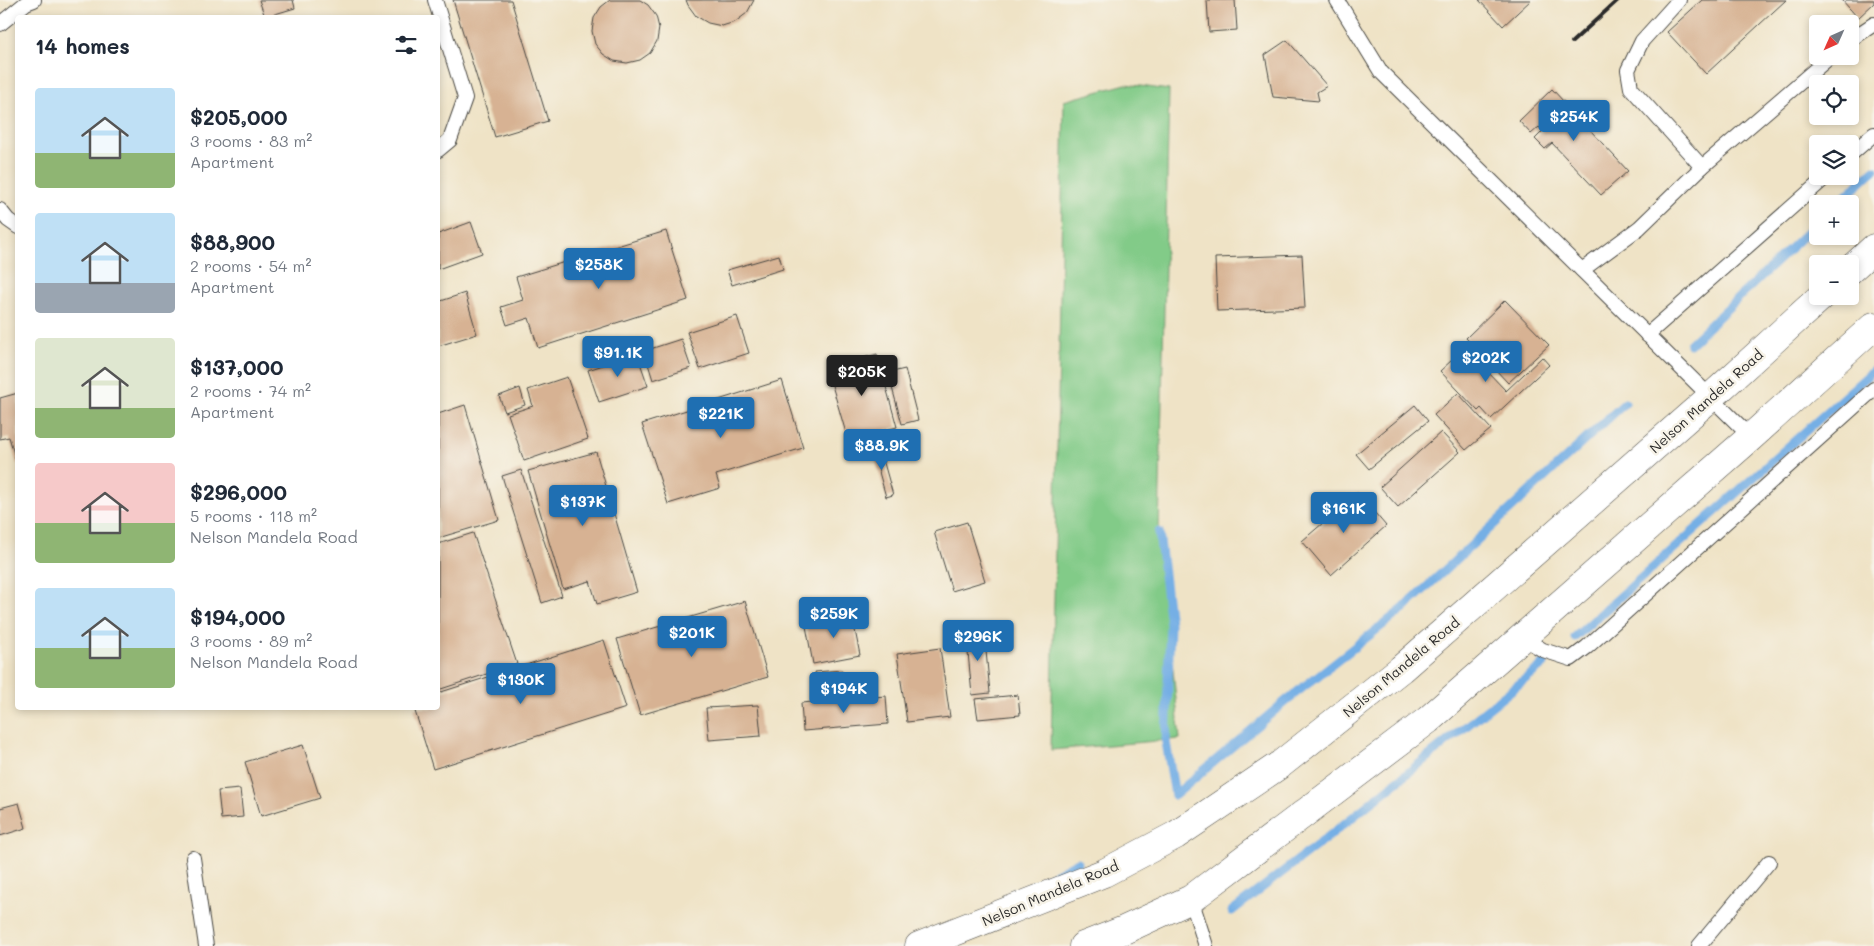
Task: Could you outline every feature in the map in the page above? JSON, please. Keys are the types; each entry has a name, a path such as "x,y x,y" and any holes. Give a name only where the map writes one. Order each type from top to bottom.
{"main road":[{"path":"1859,262 1874,248"},
{"name":"Nelson Mandela Road","path":"919,946 1104,873 1176,835 1282,764 1401,669 1711,397 1812,305"},
{"path":"1083,946 1124,930 1191,898 1428,720 1752,438 1874,326"}],"lane":[{"path":"0,24 26,3 34,0"},
{"path":"435,0 440,15"},
{"path":"1337,0 1381,72 1752,438"},
{"path":"1679,0 1642,41 1628,70 1631,88 1702,167"},
{"path":"440,16 465,98 450,140 440,148"},
{"path":"1859,34 1874,24"},
{"path":"1582,270 1639,228 1702,167 1821,65"},
{"path":"1859,148 1874,134"},
{"path":"1647,335 1816,185"},
{"path":"0,210 15,225"},
{"path":"1522,638 1543,650 1571,659 1587,647 1874,388"},
{"path":"193,858 206,946"},
{"path":"1699,946 1769,862"},
{"path":"1191,898 1206,946"}],"green space":[{"path":"1126,84 1169,90 1159,532 1180,739 1051,750 1064,101"}],"building":[{"path":"259,0 293,0 295,8 272,15 264,15"},
{"path":"453,0 511,0 548,121 495,137"},
{"path":"610,0 640,0 648,5 656,16 659,28 657,41 650,53 640,60 627,63 614,61 603,54 595,44 592,31 594,18 601,7"},
{"path":"686,0 754,0 747,13 735,22 722,26 708,23 696,16"},
{"path":"1207,0 1235,0 1237,30 1209,32"},
{"path":"1479,0 1531,0 1503,26"},
{"path":"1702,0 1786,0 1706,74 1667,32"},
{"path":"1842,0 1874,0 1874,3 1859,17 1859,15 1855,15"},
{"path":"1287,40 1327,86 1317,92 1319,101 1273,97 1265,55"},
{"path":"1552,89 1628,171 1601,195 1552,143 1545,149 1535,139 1543,131 1539,127 1531,134 1519,121"},
{"path":"471,222 482,253 440,268 440,233"},
{"path":"666,231 688,300 538,348 529,318 507,325 501,307 523,300 516,277"},
{"path":"779,255 783,269 732,285 727,270"},
{"path":"1302,255 1305,308 1217,311 1215,258"},
{"path":"465,293 477,334 440,345 440,301"},
{"path":"1505,300 1549,345 1508,383 1466,338"},
{"path":"737,316 749,353 700,369 687,332"},
{"path":"681,339 691,368 653,380 644,351"},
{"path":"1465,348 1506,391 1542,357 1549,365 1491,419 1481,408 1478,411 1440,371"},
{"path":"637,354 648,386 599,402 588,370"},
{"path":"877,354 897,427 848,440 827,368"},
{"path":"905,369 918,420 902,424 888,373"},
{"path":"567,377 588,439 524,461 508,414 533,406 528,390"},
{"path":"782,380 803,448 716,475 720,488 668,504 642,424"},
{"path":"520,388 525,405 505,412 499,396"},
{"path":"1458,393 1491,429 1466,450 1434,415"},
{"path":"15,394 15,457 9,437 0,439 0,398"},
{"path":"465,405 499,520 440,537 440,413"},
{"path":"1415,405 1428,421 1369,469 1356,454"},
{"path":"1441,432 1460,452 1398,507 1380,487"},
{"path":"879,445 893,495 886,497 872,447"},
{"path":"596,452 637,592 597,604 590,581 563,589 528,471"},
{"path":"521,470 562,596 542,603 502,476"},
{"path":"1358,493 1386,526 1331,575 1302,541"},
{"path":"967,522 985,581 952,591 934,532"},
{"path":"473,533 517,664 440,689 440,543"},
{"path":"745,601 768,677 640,715 617,639"},
{"path":"851,610 860,655 813,664 806,626 834,621 833,614"},
{"path":"984,630 990,693 972,695 966,631"},
{"path":"604,640 626,708 433,769 415,710 440,710 440,692"},
{"path":"940,648 950,717 907,722 897,654"},
{"path":"842,670 844,681 817,684 815,672"},
{"path":"1018,695 1020,715 978,719 975,699"},
{"path":"886,696 888,724 803,731 801,703"},
{"path":"758,705 761,736 709,740 706,708"},
{"path":"303,745 320,798 261,816 245,762"},
{"path":"240,789 243,817 221,819 218,791"},
{"path":"19,803 26,828 0,836 0,808"}],"waterway":[{"path":"1847,195 1874,170"},
{"path":"1690,344 1809,231"},
{"path":"1575,637 1874,370"},
{"path":"1175,795 1287,700 1403,609 1625,403"},
{"path":"1159,532 1170,624 1166,742 1175,795"},
{"path":"1232,911 1544,664"},
{"path":"1026,890 1078,862"}],"railway":[{"path":"1572,42 1618,0"}]}
